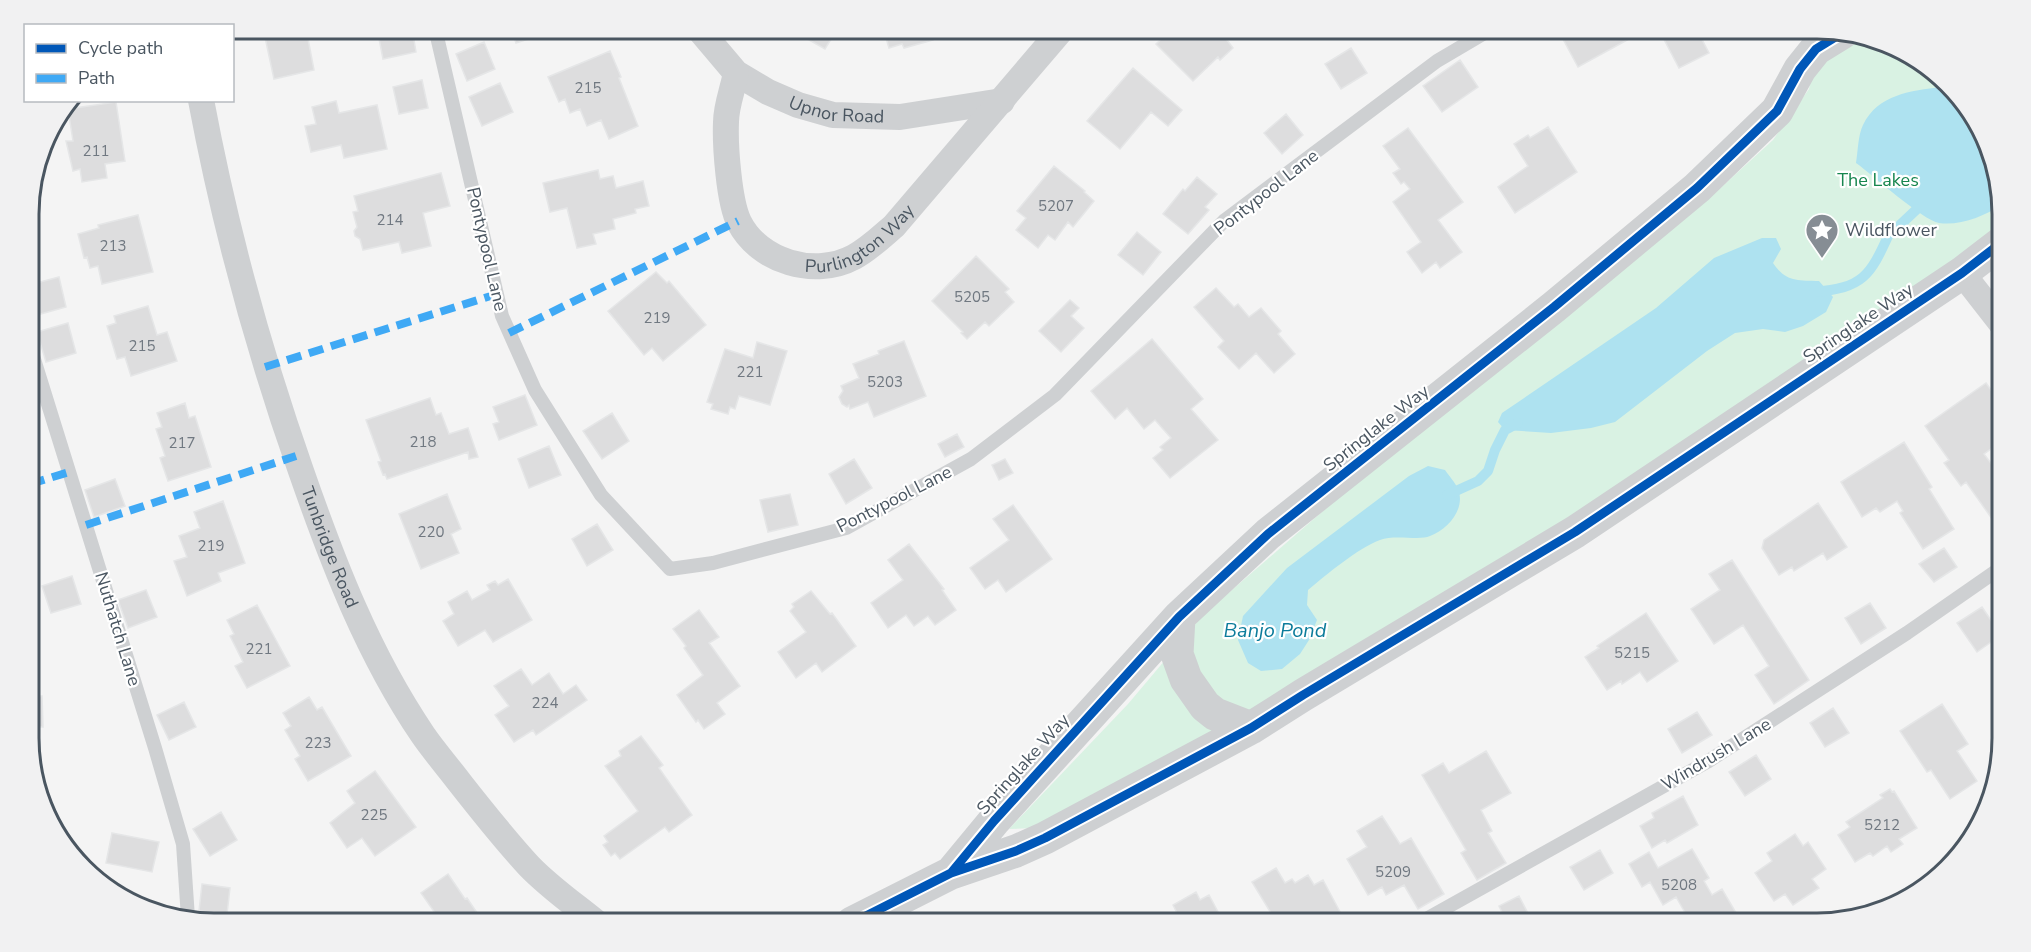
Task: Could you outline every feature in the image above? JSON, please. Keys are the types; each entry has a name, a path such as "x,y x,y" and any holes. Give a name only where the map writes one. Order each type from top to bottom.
{"street":[{"name":"Upnor Road","path":"707,39 736,73 768,92 798,105 833,115 900,117 1002,101"},
{"name":"Purlington Way","path":"736,73 726,121 730,180 738,221 749,238 768,253 787,262 810,266 830,266 853,257 874,243 908,211 1054,39"},
{"name":"Springlake Way","path":"951,873 994,821 1179,617 1268,534 1535,322 1697,188 1777,111 1800,69 1822,39"},
{"name":"Tunbridge Road","path":"201,102 215,177 239,275 265,366 320,524 350,601 374,651 423,735 530,867 585,913"},
{"name":"Springlake Way","path":"872,913 951,873 1016,851 1045,838 1251,728 1575,532 1962,273 1992,250"},
{"path":"1962,273 1992,311"},
{"path":"1179,617 1177,654 1186,679 1205,706 1215,714 1251,728"}],"lane":[{"name":"Pontypool Lane","path":"438,39 499,305 509,333 535,390 601,495 670,569 712,563 846,528 971,459 1055,395 1225,220 1437,61 1474,39"},
{"name":"Nuthatch Lane","path":"39,375 183,844 188,911"},
{"name":"Windrush Lane","path":"1437,913 1707,762 1907,633 1992,574"}],"green space":[{"name":"The Lakes","path":"1819,39 1851,42 1884,52 1924,75 1956,107 1979,147 1991,191 1992,231 1948,264 1625,483 1219,733 1035,828 1009,829 1128,704 1203,615 1353,485 1715,193 1773,140 1809,89"}],"water":[{"path":"1938,87 1969,126 1979,147 1991,191 1992,211 1988,213 1964,222 1947,224 1931,220 1856,163 1861,129 1869,115 1886,100 1918,90"},
{"path":"1762,238 1776,238 1781,249 1773,263 1783,274 1798,280 1819,281 1833,297 1826,312 1803,326 1785,332 1763,329 1735,333 1707,351 1615,422 1591,428 1551,433 1505,430 1498,422 1502,413 1656,308 1714,258"},
{"name":"Banjo Pond","path":"1428,466 1445,470 1458,489 1460,504 1449,523 1430,536 1386,538 1352,556 1308,590 1307,605 1317,620 1300,654 1282,669 1261,671 1248,663 1238,640 1243,616 1287,568 1409,476"}],"building":[{"path":"265,39 308,39 314,70 274,79"},
{"path":"379,39 414,39 416,52 383,59"},
{"path":"515,39 528,39 516,43"},
{"path":"807,39 831,39 825,49"},
{"path":"886,39 933,40 904,48 902,44 889,48"},
{"path":"1161,39 1226,39 1233,48 1220,60 1218,57 1193,81 1156,44"},
{"path":"1563,39 1629,39 1578,67"},
{"path":"1664,39 1702,39 1709,53 1679,68"},
{"path":"484,42 495,69 467,81 456,54"},
{"path":"1351,48 1367,73 1341,89 1325,64"},
{"path":"610,51 638,126 609,139 601,120 587,126 580,109 570,113 565,99 559,102 548,77"},
{"path":"1460,60 1478,87 1442,112 1423,86"},
{"path":"1133,68 1182,110 1168,126 1151,112 1120,149 1087,121"},
{"path":"422,80 428,108 399,114 393,87"},
{"path":"500,83 513,112 482,126 469,97"},
{"path":"336,101 339,113 377,105 387,149 344,158 341,145 311,152 305,126 316,124 312,107"},
{"path":"116,102 125,161 105,164 107,178 82,182 80,169 73,171 66,141 73,141 69,116 74,108"},
{"path":"1286,114 1303,135 1282,154 1264,133"},
{"path":"1548,127 1577,172 1515,213 1498,187 1528,166 1514,144"},
{"path":"1408,128 1463,202 1438,220 1462,252 1440,268 1436,262 1422,273 1407,252 1421,242 1393,202 1410,189 1404,182 1401,184 1393,173 1400,169 1383,146"},
{"path":"1054,166 1094,201 1073,227 1068,222 1055,240 1048,235 1038,248 1016,230 1026,218 1017,211"},
{"path":"598,170 600,179 613,176 616,188 643,181 649,206 635,209 636,213 613,219 615,229 593,234 596,244 577,248 567,208 550,212 543,183"},
{"path":"441,173 450,206 423,213 431,246 402,253 399,242 363,250 360,239 355,236 354,231 357,227 353,212 358,211 354,196"},
{"path":"1197,177 1217,194 1205,207 1209,210 1188,234 1163,214 1183,189 1185,191"},
{"path":"138,215 153,272 102,284 98,266 90,268 87,257 84,258 78,234 99,228 98,225"},
{"path":"1137,232 1161,252 1143,275 1118,255"},
{"path":"976,256 1009,289 1005,292 1014,302 989,326 985,322 967,339 961,333 963,332 932,301"},
{"path":"656,272 667,283 669,281 706,325 663,361 652,348 644,355 608,311"},
{"path":"59,277 66,307 39,314 39,282"},
{"path":"1216,288 1234,307 1238,304 1249,317 1261,308 1281,331 1278,334 1295,354 1274,373 1256,353 1239,369 1218,347 1224,341 1194,307"},
{"path":"1070,300 1079,308 1071,316 1084,328 1061,352 1039,331"},
{"path":"148,306 157,335 167,332 177,361 131,376 125,357 117,359 107,326 116,323 114,316"},
{"path":"68,323 76,353 46,362 39,331"},
{"path":"1152,339 1203,399 1191,409 1218,440 1170,478 1153,458 1163,450 1160,447 1171,438 1155,420 1144,429 1127,408 1115,419 1091,391"},
{"path":"904,341 926,396 874,417 868,402 850,409 849,405 847,407 842,404 839,397 843,391 841,386 859,378 853,364"},
{"path":"757,342 787,351 770,405 739,396 735,409 730,407 728,414 711,409 713,404 707,402 725,349 753,358"},
{"path":"1986,383 1992,391 1992,448 1984,454 1992,465 1992,519 1966,482 1961,486 1944,463 1949,460 1925,426"},
{"path":"525,395 537,425 499,440 493,424 499,422 493,407"},
{"path":"430,398 436,415 441,413 449,434 468,428 478,457 469,459 468,452 387,479 378,462 381,461 366,420"},
{"path":"185,403 189,418 195,416 211,467 168,481 160,458 165,456 156,429 162,427 157,413"},
{"path":"612,413 629,441 602,459 583,431"},
{"path":"957,434 964,447 945,457 938,444"},
{"path":"1904,442 1932,487 1929,489 1954,529 1923,549 1900,513 1903,511 1897,501 1880,512 1876,508 1862,517 1841,482"},
{"path":"549,446 561,475 529,488 518,459"},
{"path":"854,459 872,488 846,504 829,474"},
{"path":"1005,459 1013,473 999,480 992,465"},
{"path":"115,479 125,506 94,517 85,490"},
{"path":"447,494 461,529 451,534 459,553 421,569 399,514"},
{"path":"790,494 798,525 768,532 760,500"},
{"path":"223,501 245,563 218,573 221,581 187,596 174,561 187,557 179,536 200,528 194,512"},
{"path":"1818,503 1847,547 1827,560 1823,553 1794,571 1792,567 1779,575 1762,548 1764,540"},
{"path":"1013,505 1052,559 1006,592 998,580 985,589 970,568 1009,540 993,519"},
{"path":"597,524 613,550 587,566 572,539"},
{"path":"909,544 944,589 942,590 956,610 935,625 928,616 914,626 906,615 888,628 871,603 903,580 888,560"},
{"path":"1944,548 1957,567 1934,582 1919,564"},
{"path":"1732,560 1809,680 1774,704 1755,675 1769,666 1743,625 1714,644 1691,609 1720,590 1709,574"},
{"path":"72,576 81,604 51,613 42,586"},
{"path":"508,579 532,620 493,642 485,630 458,646 443,621 454,614 448,602 467,591 472,600 490,590 487,585 495,581 498,585"},
{"path":"146,590 157,617 128,628 118,600"},
{"path":"811,591 830,614 832,613 856,646 822,672 816,663 796,678 778,652 806,632 790,611 794,607 792,604"},
{"path":"1870,603 1886,628 1861,644 1845,618"},
{"path":"257,605 290,666 247,688 235,666 243,662 230,636 234,634 227,620"},
{"path":"1982,607 1992,622 1992,641 1977,652 1957,623"},
{"path":"699,610 719,637 709,643 740,686 717,703 725,714 704,729 698,720 696,722 677,695 703,675 673,629"},
{"path":"1646,613 1678,661 1647,682 1640,672 1622,684 1621,681 1607,690 1585,657 1599,648 1597,646"},
{"path":"521,669 532,685 549,673 563,694 576,685 587,700 536,735 533,730 514,742 495,715 509,706 494,686"},
{"path":"39,696 42,696 43,727 39,727"},
{"path":"309,697 317,710 322,707 351,756 308,781 295,759 300,756 285,730 291,726 283,713"},
{"path":"184,702 196,727 169,740 157,715"},
{"path":"1942,704 1968,744 1957,751 1977,781 1950,799 1931,770 1927,772 1900,731"},
{"path":"1833,708 1849,733 1825,747 1810,723"},
{"path":"1697,712 1712,735 1682,753 1668,729"},
{"path":"641,736 663,765 659,768 692,815 669,832 665,827 620,859 615,853 611,856 603,845 608,842 604,836 638,811 605,766 621,756 619,751"},
{"path":"1486,751 1511,793 1481,810 1492,831 1488,833 1506,863 1477,880 1461,853 1466,850 1422,775 1443,763 1449,773"},
{"path":"1756,755 1771,779 1745,796 1729,772"},
{"path":"375,771 416,827 375,856 362,838 347,848 330,823 355,803 347,791"},
{"path":"1890,789 1894,791 1917,828 1899,839 1903,844 1891,852 1887,846 1873,856 1870,853 1855,862 1838,835 1850,827 1846,822 1883,798 1880,795"},
{"path":"1683,796 1698,825 1667,843 1665,840 1652,848 1640,826 1654,818 1652,813"},
{"path":"221,812 237,840 210,856 193,829"},
{"path":"1382,816 1400,844 1411,838 1444,894 1418,909 1404,885 1386,895 1382,887 1368,895 1347,859 1367,847 1357,831"},
{"path":"112,833 159,842 152,872 106,863"},
{"path":"1795,834 1803,846 1808,842 1826,869 1812,879 1819,888 1793,905 1785,894 1774,901 1755,873 1772,861 1767,853"},
{"path":"1692,849 1709,878 1704,881 1712,895 1722,889 1736,913 1685,913 1676,897 1663,905 1650,882 1642,887 1629,864 1649,852 1658,868"},
{"path":"1600,850 1613,873 1584,890 1570,867"},
{"path":"1276,868 1285,883 1292,879 1295,883 1308,875 1314,885 1323,880 1341,913 1271,913 1252,882"},
{"path":"448,874 477,913 435,913 421,893"},
{"path":"202,884 230,888 227,913 199,911"},
{"path":"1196,892 1200,900 1209,895 1219,913 1177,913 1173,905"},
{"path":"1519,896 1528,913 1502,913 1499,906"}],"waterway":[{"path":"1900,225 1917,209"},
{"path":"1814,292 1844,287 1863,277 1870,270 1889,234"},
{"path":"1447,495 1478,481 1488,471 1505,430 1518,423"}],"marked path":[{"path":"509,333 738,221"},
{"path":"265,367 497,294"},
{"path":"86,525 296,456"},
{"path":"39,481 69,472"}],"cycle path":[{"path":"951,873 994,821 1179,617 1268,534 1554,307 1697,188 1777,111 1800,69 1816,49 1832,39"},
{"path":"872,913 951,873 1016,851 1045,838 1251,728 1575,532 1962,273 1992,250"}],"place":[{"name":"Wildflower","path":"1822,259"}]}
